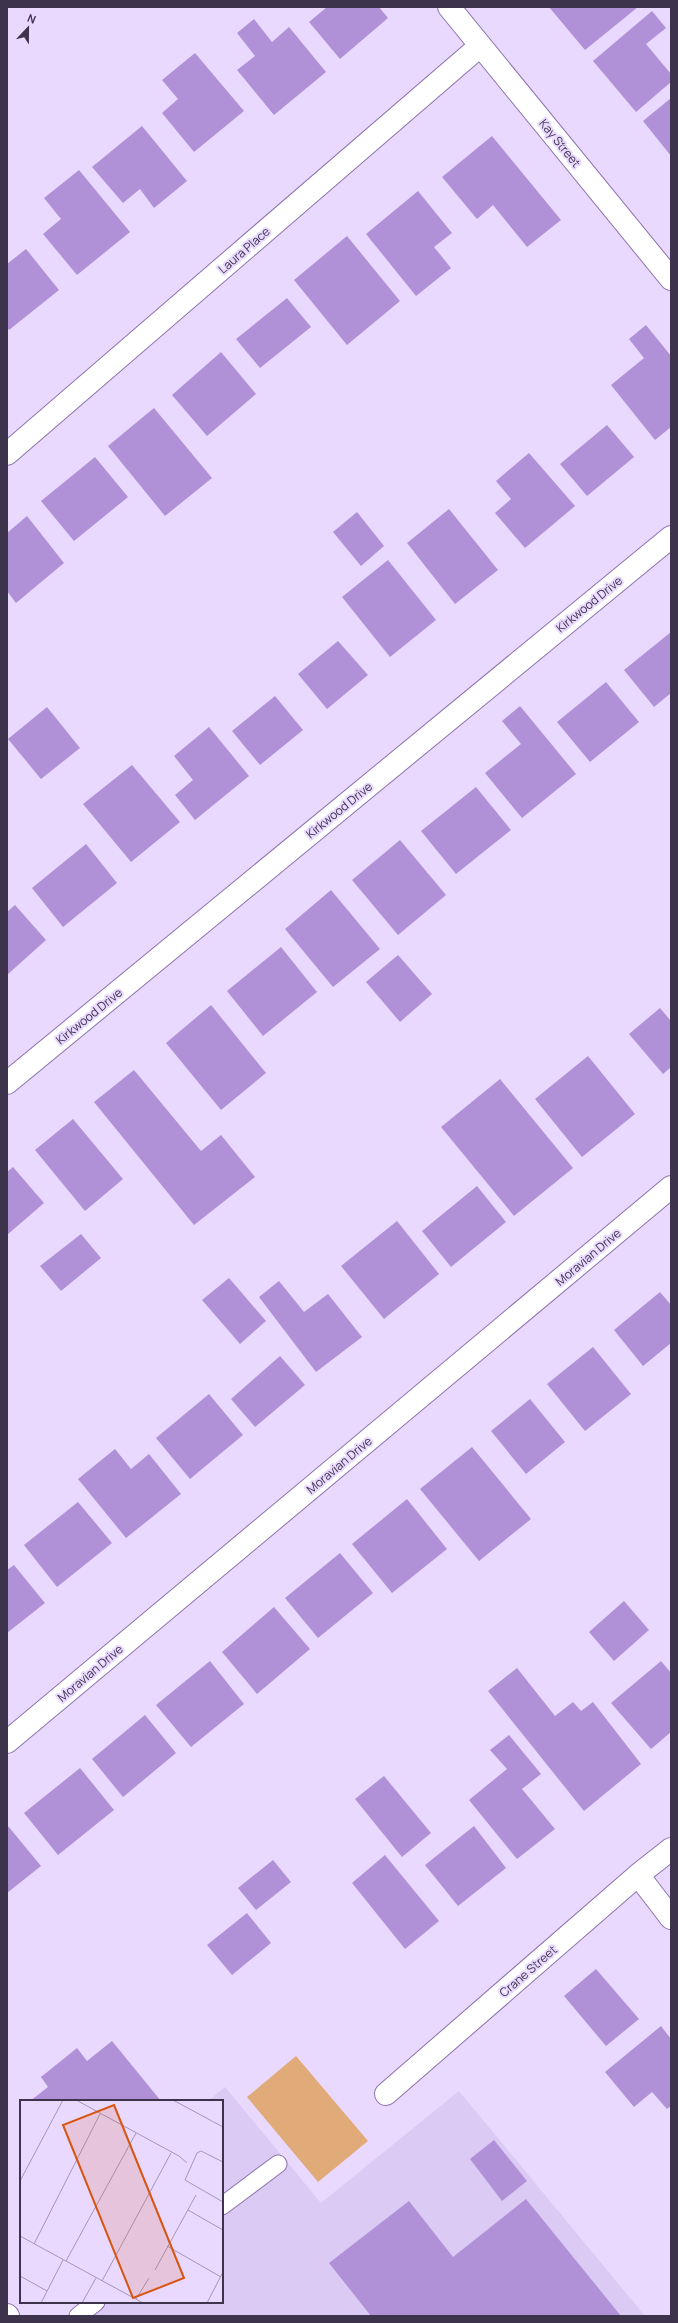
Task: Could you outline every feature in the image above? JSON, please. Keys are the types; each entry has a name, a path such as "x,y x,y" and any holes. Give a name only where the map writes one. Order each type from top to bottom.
{"street":[{"name":"Kay Street","path":"449,7 671,279"},
{"name":"Laura Place","path":"7,454 480,46"},
{"name":"Kirkwood Drive","path":"7,1082 671,538"},
{"name":"Moravian Drive","path":"7,1742 671,1187"},
{"name":"Crane Street","path":"386,2094 638,1875 671,1849"},
{"path":"638,1875 671,1918"}],"lane":[{"path":"223,2205 278,2164"},
{"path":"78,2316 95,2303"}],"shaded area":[{"path":"296,2056 368,2141 318,2182 247,2097"},
{"path":"225,2087 321,2203 459,2091 645,2316 92,2316 81,2303 223,2303 223,2100 209,2100"}],"building":[{"path":"327,7 379,7 388,18 340,59 309,22"},
{"path":"549,7 638,7 585,50"},
{"path":"652,11 666,28 646,44 671,74 671,82 636,112 593,61"},
{"path":"254,19 272,42 289,27 326,72 274,115 237,70 255,56 237,33"},
{"path":"195,53 244,111 194,152 162,113 178,99 162,80"},
{"path":"671,98 671,156 643,121"},
{"path":"142,126 187,181 154,208 140,189 123,203 92,167"},
{"path":"492,136 561,220 527,247 493,205 477,219 442,177"},
{"path":"79,170 130,232 77,275 43,234 61,219 44,198"},
{"path":"418,191 452,233 434,247 451,268 416,296 366,234"},
{"path":"347,236 400,301 347,345 294,280"},
{"path":"26,249 59,290 9,330 7,327 7,264"},
{"path":"287,298 311,327 260,368 236,339"},
{"path":"646,325 671,356 671,427 655,440 611,385 644,358 629,339"},
{"path":"221,352 256,394 207,436 172,395"},
{"path":"154,408 212,478 165,516 108,446"},
{"path":"607,425 634,457 587,496 560,464"},
{"path":"529,453 575,506 525,548 495,513 511,499 496,481"},
{"path":"95,457 128,497 74,541 41,501"},
{"path":"449,509 498,570 455,604 407,543"},
{"path":"357,512 384,546 361,566 333,532"},
{"path":"27,516 64,563 16,603 7,591 7,533"},
{"path":"388,560 436,620 390,657 342,597"},
{"path":"671,632 671,693 654,707 624,670"},
{"path":"338,641 368,675 327,709 298,674"},
{"path":"606,682 639,722 590,762 557,722"},
{"path":"275,696 303,730 260,765 232,731"},
{"path":"520,706 576,774 522,818 485,773 521,744 502,721"},
{"path":"47,707 80,748 41,779 8,739"},
{"path":"209,727 249,776 195,820 175,795 193,780 174,756"},
{"path":"132,765 180,822 131,862 83,804"},
{"path":"476,787 511,830 456,874 421,831"},
{"path":"400,840 446,895 398,935 352,880"},
{"path":"86,844 117,883 63,927 32,888"},
{"path":"331,890 380,949 333,987 285,929"},
{"path":"15,905 46,940 7,975 7,912"},
{"path":"281,947 317,992 263,1036 227,991"},
{"path":"398,955 432,994 400,1022 366,982"},
{"path":"211,1005 266,1073 221,1110 166,1043"},
{"path":"660,1008 671,1021 671,1067 663,1074 629,1034"},
{"path":"588,1056 635,1114 582,1157 535,1099"},
{"path":"134,1070 201,1151 221,1135 255,1177 194,1225 94,1102"},
{"path":"500,1079 573,1168 514,1216 441,1127"},
{"path":"73,1119 123,1179 85,1211 35,1150"},
{"path":"13,1167 44,1203 7,1235 7,1172"},
{"path":"477,1186 506,1222 451,1267 422,1231"},
{"path":"397,1221 439,1274 384,1319 341,1266"},
{"path":"81,1234 101,1258 61,1291 40,1266"},
{"path":"229,1278 266,1321 240,1344 202,1300"},
{"path":"279,1281 304,1312 328,1294 362,1337 316,1372 259,1297"},
{"path":"660,1292 671,1305 671,1343 643,1366 614,1330"},
{"path":"593,1347 631,1394 585,1431 547,1384"},
{"path":"280,1356 305,1385 255,1427 231,1399"},
{"path":"209,1394 243,1435 190,1479 156,1438"},
{"path":"530,1399 565,1442 526,1474 491,1431"},
{"path":"472,1447 531,1519 479,1561 420,1489"},
{"path":"115,1449 131,1469 149,1454 181,1494 126,1538 78,1479"},
{"path":"407,1499 447,1549 392,1593 352,1544"},
{"path":"78,1502 112,1543 57,1587 24,1545"},
{"path":"340,1553 373,1593 318,1638 285,1598"},
{"path":"14,1565 45,1603 7,1633 7,1570"},
{"path":"624,1601 649,1630 614,1661 589,1632"},
{"path":"274,1607 310,1649 257,1694 222,1652"},
{"path":"210,1661 244,1704 191,1747 156,1705"},
{"path":"661,1661 671,1673 671,1732 651,1749 611,1703"},
{"path":"517,1668 555,1716 573,1702 581,1711 593,1702 641,1764 584,1811 488,1691"},
{"path":"145,1715 176,1753 123,1797 92,1759"},
{"path":"509,1735 541,1774 522,1789 555,1829 517,1859 469,1800 507,1769 490,1750"},
{"path":"80,1768 114,1810 58,1855 24,1813"},
{"path":"384,1776 431,1833 402,1857 355,1799"},
{"path":"8,1826 41,1866 7,1893 7,1827"},
{"path":"474,1826 506,1868 458,1906 425,1865"},
{"path":"385,1855 439,1921 405,1949 352,1883"},
{"path":"273,1860 291,1882 256,1910 238,1888"},
{"path":"247,1913 271,1943 232,1975 207,1945"},
{"path":"596,1969 639,2019 606,2046 564,1996"},
{"path":"661,2026 671,2039 671,2106 667,2109 652,2092 634,2107 605,2072"},
{"path":"112,2041 160,2100 31,2100 48,2087 41,2077 77,2048 87,2061"},
{"path":"494,2140 527,2181 502,2201 470,2159"},
{"path":"526,2199 621,2316 371,2316 329,2263 409,2201 453,2257"}]}
